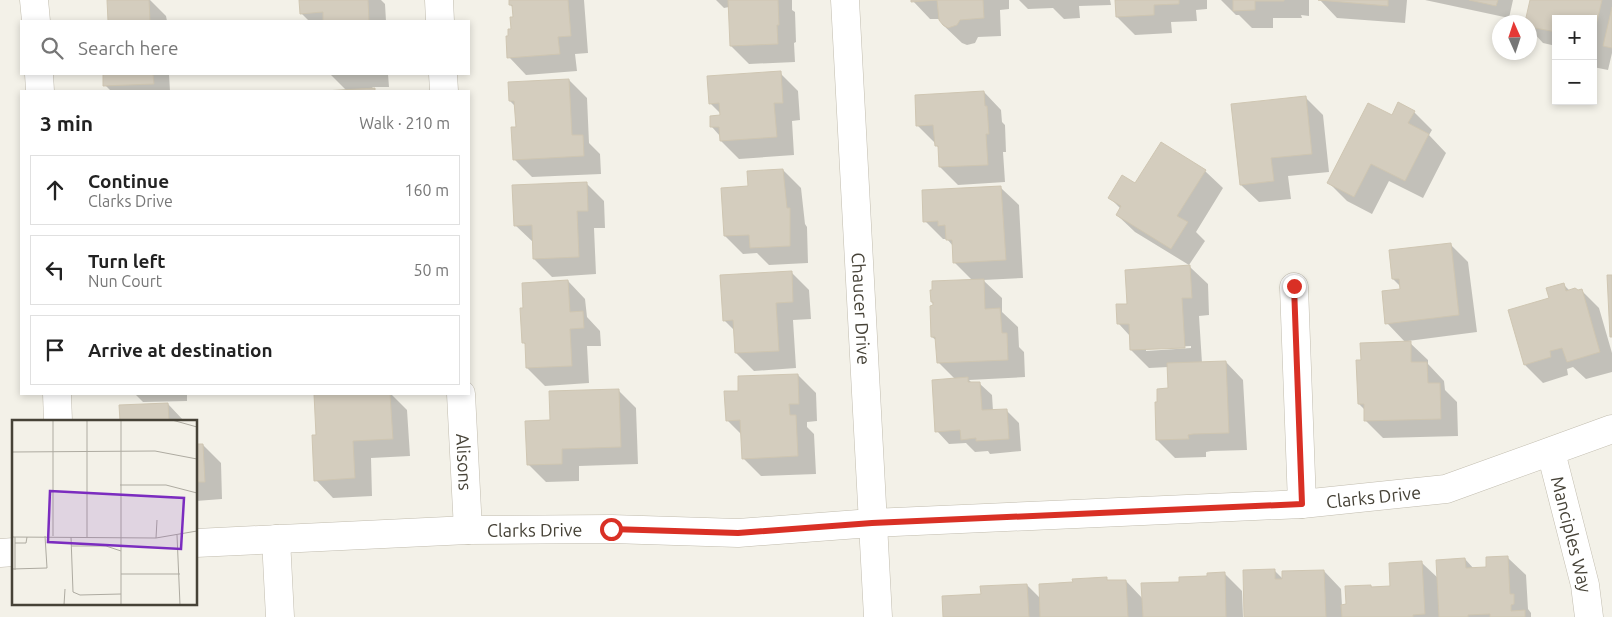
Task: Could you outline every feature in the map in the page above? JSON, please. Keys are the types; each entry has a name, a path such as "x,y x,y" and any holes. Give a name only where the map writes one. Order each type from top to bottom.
{"street":[{"path":"34,0 36,20"},
{"path":"439,0 440,20"},
{"name":"Chaucer Drive","path":"845,0 878,617"},
{"path":"39,75 40,90"},
{"path":"443,75 444,90"},
{"path":"1294,286 1302,504"},
{"path":"57,395 58,420"},
{"name":"Alisons","path":"461,395 468,530"},
{"name":"Clarks Drive","path":"198,543 468,530 611,529 738,533 872,523 1302,504 1446,490 1612,429"},
{"name":"Manciples Way","path":"1551,452 1585,585 1589,617"},
{"path":"276,539 280,617"}],"building":[{"path":"107,0 149,0 150,20 108,20"},
{"path":"299,0 368,0 369,20 323,20 323,12 300,14"},
{"path":"509,0 568,0 571,36 558,37 560,54 507,58 506,36 508,36 508,29 511,29 510,17 513,17 512,5 509,5"},
{"path":"728,0 778,0 778,44 730,46"},
{"path":"911,0 937,0 911,2"},
{"path":"937,0 983,0 984,18 960,20 957,25 948,28 939,20"},
{"path":"1115,0 1179,0 1179,4 1154,5 1154,15 1116,17"},
{"path":"1233,0 1284,1 1255,1 1255,10 1233,11"},
{"path":"1318,0 1388,0 1388,6"},
{"path":"1469,0 1498,0 1496,6"},
{"path":"1530,0 1602,0 1597,21 1597,15 1552,15 1552,31 1537,28 1537,15 1527,15"},
{"path":"1612,7 1612,48 1603,46"},
{"path":"781,71 783,103 774,103 777,137 720,141 719,127 710,127 710,116 720,115 719,103 709,104 707,76"},
{"path":"103,75 153,75 154,84 103,86"},
{"path":"569,79 572,135 583,135 584,156 513,160 511,127 516,127 514,101 509,101 508,82"},
{"path":"375,88 375,90 341,90"},
{"path":"984,91 989,134 986,134 988,165 939,167 938,146 935,146 933,125 916,126 915,95"},
{"path":"1306,96 1312,154 1271,158 1274,181 1240,185 1231,104"},
{"path":"1398,102 1415,111 1408,123 1429,134 1405,181 1371,164 1354,197 1327,183 1368,103 1392,115"},
{"path":"1161,142 1206,170 1177,216 1188,222 1171,249 1116,215 1121,206 1108,198 1122,175 1135,183"},
{"path":"783,169 787,208 790,208 790,246 750,248 749,235 724,236 721,188 748,186 747,171"},
{"path":"587,182 588,211 577,211 579,257 533,259 532,225 514,226 512,185"},
{"path":"1001,186 1006,260 953,263 952,240 946,240 945,225 938,226 938,221 923,222 922,190"},
{"path":"1451,243 1459,315 1385,324 1382,291 1400,289 1399,279 1392,279 1389,250"},
{"path":"1190,265 1192,298 1182,298 1185,348 1130,350 1129,324 1117,324 1116,304 1127,304 1125,270"},
{"path":"792,271 793,302 776,303 779,351 735,353 733,320 723,321 720,275"},
{"path":"1607,275 1612,275 1612,337 1610,337"},
{"path":"984,279 985,309 1000,308 1002,333 1007,333 1008,360 937,363 935,337 931,337 930,306 933,305 933,302 931,302 930,290 932,290 932,281"},
{"path":"568,280 570,312 583,311 584,328 570,329 572,366 526,368 520,308 523,308 522,283"},
{"path":"1564,283 1566,291 1575,288 1578,290 1582,289 1600,352 1567,362 1562,348 1550,351 1551,357 1524,365 1508,310 1549,298 1546,288"},
{"path":"1411,341 1411,362 1427,362 1428,383 1440,383 1441,419 1364,421 1364,404 1358,404 1356,360 1361,360 1360,343"},
{"path":"1226,361 1229,433 1193,434 1188,435 1189,439 1156,440 1155,402 1157,402 1157,389 1168,388 1167,363"},
{"path":"798,374 799,404 789,404 790,415 796,415 798,456 742,459 740,420 726,421 724,391 738,391 738,376"},
{"path":"968,377 968,382 980,382 982,410 1007,409 1009,439 976,441 976,438 961,440 960,430 935,432 932,380"},
{"path":"619,389 621,447 562,449 562,464 527,465 525,421 550,420 549,391"},
{"path":"314,395 390,395 393,439 353,441 355,478 314,481 312,435 316,435"},
{"path":"168,403 169,420 120,420 119,405"},
{"path":"198,444 203,444 205,482 198,482"},
{"path":"1508,556 1510,594 1514,594 1514,604 1511,605 1511,611 1525,610 1525,617 1490,617 1490,614 1468,615 1468,617 1439,617 1436,560 1465,558 1466,568 1486,567 1486,557"},
{"path":"1422,561 1425,614 1413,615 1413,617 1342,617 1341,605 1346,604 1345,586 1390,586 1389,563"},
{"path":"1275,569 1275,579 1282,579 1282,571 1324,570 1326,617 1244,617 1243,570"},
{"path":"1225,572 1226,617 1143,617 1141,583 1179,582 1179,577 1207,576 1207,573"},
{"path":"1107,577 1107,580 1126,580 1128,617 1040,617 1039,584 1073,582 1072,579"},
{"path":"1027,584 1029,617 943,617 942,596 981,594 980,586"}],"route":[{"path":"611,529 738,533 872,523 1302,504 1294,286"}]}
